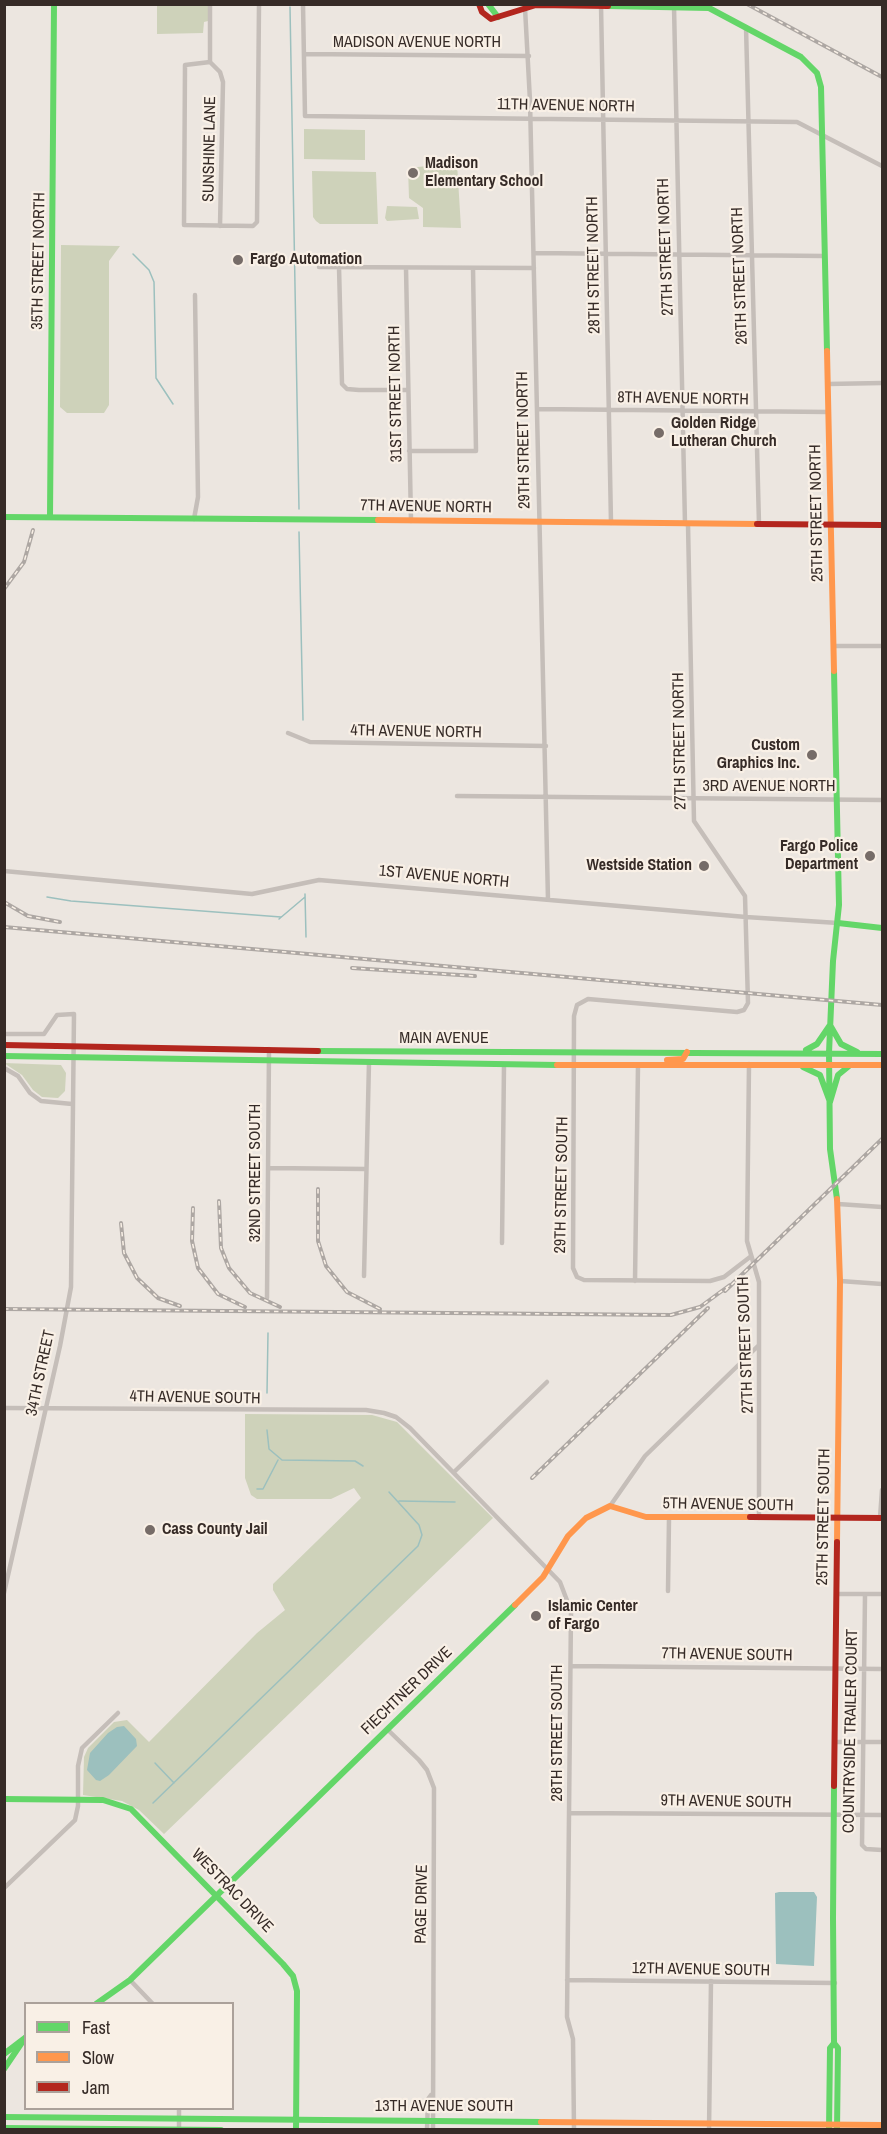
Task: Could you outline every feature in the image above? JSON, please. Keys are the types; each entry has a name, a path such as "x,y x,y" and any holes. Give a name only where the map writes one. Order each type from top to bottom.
{"main road":[{"name":"35TH STREET NORTH","path":"50,518 54,4"},
{"path":"479,4 487,18 498,17 525,8"},
{"path":"488,4 498,17"},
{"name":"25TH STREET NORTH","path":"525,8 547,5 709,8 807,61 820,79 824,136 824,256 837,800 838,923 831,992"},
{"name":"7TH AVENUE NORTH","path":"4,517 882,525"},
{"name":"1ST AVENUE NORTH","path":"838,923 882,928"},
{"name":"25TH STREET SOUTH","path":"829,2127 830,2048 834,2043 835,1983 833,1918 840,1281 838,1203 830,1149 831,992"},
{"path":"794,1053 813,1047 830,1025 841,1044 862,1054"},
{"name":"MAIN AVENUE","path":"4,1045 417,1053 882,1054"},
{"path":"628,1065 683,1059 687,1052"},
{"path":"377,1062 412,1058 417,1053"},
{"name":"MAIN AVENUE","path":"4,1056 504,1065 882,1065"},
{"path":"777,1064 817,1072 823,1080 830,1102"},
{"path":"830,1102 838,1075 844,1068 854,1065"},
{"name":"5TH AVENUE SOUTH","path":"610,1506 646,1517 881,1518"},
{"name":"FIECHTNER DRIVE","path":"99,2002 130,1980 516,1604 547,1569 568,1536 586,1518 610,1506"},
{"name":"WESTRAC DRIVE","path":"4,1799 103,1800 131,1809 216,1894 293,1976 297,1991 296,2130"},
{"path":"4,2054 24,2039"},
{"path":"4,2069 24,2039"},
{"name":"25TH STREET SOUTH","path":"834,2043 838,2048 837,2127"},
{"name":"13TH AVENUE SOUTH","path":"4,2117 430,2120 709,2126 882,2125"},
{"path":"72,2129 108,2125 113,2123 114,2118"},
{"path":"4,2128 221,2130"}],"street":[{"name":"SUNSHINE LANE","path":"210,4 210,62 220,72 222,82 220,226"},
{"path":"210,62 185,65 184,225 254,225 257,222 259,4"},
{"path":"303,4 304,54"},
{"name":"28TH STREET NORTH","path":"601,5 611,523"},
{"name":"27TH STREET NORTH","path":"574,1054 574,1016 577,1005 588,999 737,1012 744,1010 748,996 745,896 696,827 693,799 678,254 674,6"},
{"name":"29TH STREET NORTH","path":"525,8 529,56 548,900"},
{"name":"26TH STREET NORTH","path":"746,27 759,524"},
{"name":"MADISON AVENUE NORTH","path":"304,54 529,56"},
{"name":"11TH AVENUE NORTH","path":"304,54 305,116 797,122 882,166"},
{"path":"534,253 824,256"},
{"path":"319,267 534,268"},
{"path":"339,267 343,386 347,389 359,390 408,390"},
{"name":"31ST STREET NORTH","path":"406,267 411,521"},
{"path":"409,451 476,451 473,268"},
{"path":"194,519 198,497 195,295"},
{"path":"828,384 882,384"},
{"name":"8TH AVENUE NORTH","path":"537,409 828,412"},
{"path":"834,646 882,646"},
{"name":"4TH AVENUE NORTH","path":"288,733 310,742 546,746"},
{"name":"3RD AVENUE NORTH","path":"457,796 882,800"},
{"name":"1ST AVENUE NORTH","path":"4,871 252,894 319,880 838,923"},
{"name":"34TH STREET","path":"4,1034 44,1034 57,1015 74,1014 72,1263 66,1318 4,1593"},
{"name":"32ND STREET SOUTH","path":"267,1298 269,1049"},
{"name":"29TH STREET SOUTH","path":"574,1054 574,1273 584,1280 717,1280 750,1257"},
{"path":"364,1276 369,1062"},
{"name":"27TH STREET SOUTH","path":"749,1064 747,1241 759,1282 759,1519"},
{"path":"502,1243 504,1065"},
{"path":"635,1281 638,1065"},
{"path":"4,1068 18,1076 30,1093 41,1101 72,1104"},
{"path":"268,1168 366,1169"},
{"path":"838,1203 882,1207"},
{"path":"840,1281 882,1284"},
{"path":"610,1506 645,1456 759,1345"},
{"path":"454,1472 547,1382"},
{"name":"4TH AVENUE SOUTH","path":"4,1408 366,1410 385,1413"},
{"name":"28TH STREET SOUTH","path":"385,1413 396,1417 410,1428 560,1582 571,1611 567,2017 574,2046 574,2130"},
{"path":"881,1518 882,1491"},
{"path":"668,1591 669,1518"},
{"path":"837,1594 882,1594"},
{"name":"COUNTRYSIDE TRAILER COURT","path":"865,1594 862,1847 882,1850"},
{"name":"7TH AVENUE SOUTH","path":"571,1666 882,1669"},
{"path":"4,1888 77,1817 78,1766 82,1748 118,1713"},
{"name":"PAGE DRIVE","path":"388,1730 427,1770 434,1788 431,2095 430,2120 427,2130"},
{"path":"836,1743 882,1742"},
{"name":"9TH AVENUE SOUTH","path":"569,1813 882,1815"},
{"path":"130,1980 151,2002"},
{"name":"12TH AVENUE SOUTH","path":"567,1980 835,1983"},
{"path":"709,2126 711,1981"},
{"path":"179,2110 179,2129"},
{"name":"PAGE DRIVE","path":"430,2120 433,2130"}],"green space":[{"path":"157,5 208,5 208,21 204,22 203,33 157,34"},
{"path":"304,129 365,130 365,160 304,159"},
{"path":"457,163 461,228 423,227 423,208 409,198 408,168"},
{"path":"312,171 376,172 378,224 320,224 316,221 313,217"},
{"path":"387,206 417,207 419,219 387,221 385,218"},
{"path":"61,245 120,246 109,261 109,405 104,413 67,413 60,407"},
{"path":"4,1063 61,1065 66,1073 65,1091 58,1098 42,1097 33,1090 22,1075"},
{"path":"245,1414 372,1415 397,1422 493,1518 164,1834 139,1810 122,1801 83,1795 84,1757 88,1748 114,1722 127,1720 149,1742 257,1633 285,1610 273,1590 273,1584 361,1498 354,1488 331,1499 257,1499 251,1495 245,1478"}],"water":[{"path":"124,1726 136,1739 137,1746 109,1775 100,1781 96,1780 87,1770 90,1753 108,1733 117,1727"},
{"path":"814,1892 817,1897 814,1966 776,1964 775,1893"}],"waterway":[{"path":"290,7 299,509"},
{"path":"133,254 149,270 154,282 156,378 173,404"},
{"path":"299,532 303,720"},
{"path":"305,894 306,937"},
{"path":"47,897 71,901 281,917"},
{"path":"279,919 305,897"},
{"path":"267,1393 268,1333"},
{"path":"267,1430 269,1449 282,1460 355,1461 363,1466"},
{"path":"257,1489 263,1489 278,1460"},
{"path":"153,1803 418,1546 422,1535 419,1525 389,1492"},
{"path":"399,1501 455,1502"},
{"path":"155,1763 174,1783"}],"railway":[{"path":"747,4 882,77"},
{"path":"4,589 24,562 33,530"},
{"path":"4,902 28,916 60,922"},
{"path":"4,927 882,1005"},
{"path":"352,968 475,976"},
{"path":"725,1291 882,1139"},
{"path":"318,1189 318,1241 326,1266 347,1292 380,1309"},
{"path":"219,1201 221,1248 229,1268 250,1293 280,1307"},
{"path":"193,1208 192,1241 198,1268 218,1294 245,1307"},
{"path":"121,1223 124,1253 137,1278 158,1298 180,1306"},
{"path":"4,1309 671,1315 700,1307 730,1285"},
{"path":"532,1478 708,1308"}],"traffic: fast":[{"path":"50,517 54,4"},
{"path":"488,4 498,17"},
{"path":"608,6 709,8 801,57 817,73 821,87 827,351"},
{"path":"4,517 378,520"},
{"path":"834,671 839,905 833,961 829,1053 830,1149 837,1199"},
{"path":"838,923 882,928"},
{"path":"830,1025 841,1044 857,1052"},
{"path":"806,1050 817,1044 830,1025"},
{"path":"318,1051 882,1054"},
{"path":"4,1056 557,1065"},
{"path":"830,1102 838,1075 849,1066"},
{"path":"803,1067 820,1075 830,1102"},
{"path":"99,2002 130,1980 515,1605"},
{"path":"834,1786 834,2043 838,2048 837,2130"},
{"path":"4,1799 103,1800 131,1809 283,1964 293,1976 297,1991 296,2130"},
{"path":"4,2054 24,2039"},
{"path":"4,2069 24,2039"},
{"path":"829,2130 830,2048 834,2043"},
{"path":"4,2117 541,2122"},
{"path":"4,2128 221,2130"}],"traffic: slow":[{"path":"827,351 834,671"},
{"path":"378,520 757,524"},
{"path":"667,1060 683,1059 687,1052"},
{"path":"557,1065 882,1065"},
{"path":"837,1199 840,1281 837,1542"},
{"path":"515,1605 543,1577 568,1536 586,1518 610,1506 646,1517 750,1517"},
{"path":"541,2122 882,2125"}],"traffic: jam":[{"path":"479,4 482,12 491,19 536,5 608,6"},
{"path":"757,524 882,525"},
{"path":"4,1045 318,1051"},
{"path":"750,1517 882,1518"},
{"path":"834,1786 837,1542"}],"place":[{"name":"Madison Elementary School","path":"413,173"},
{"name":"Fargo Automation","path":"238,260"},
{"name":"Golden Ridge Lutheran Church","path":"659,433"},
{"name":"Custom Graphics Inc.","path":"812,755"},
{"name":"Fargo Police Department","path":"870,856"},
{"name":"Westside Station","path":"704,866"},
{"name":"Cass County Jail","path":"150,1530"},
{"name":"Islamic Center of Fargo","path":"536,1616"}]}
